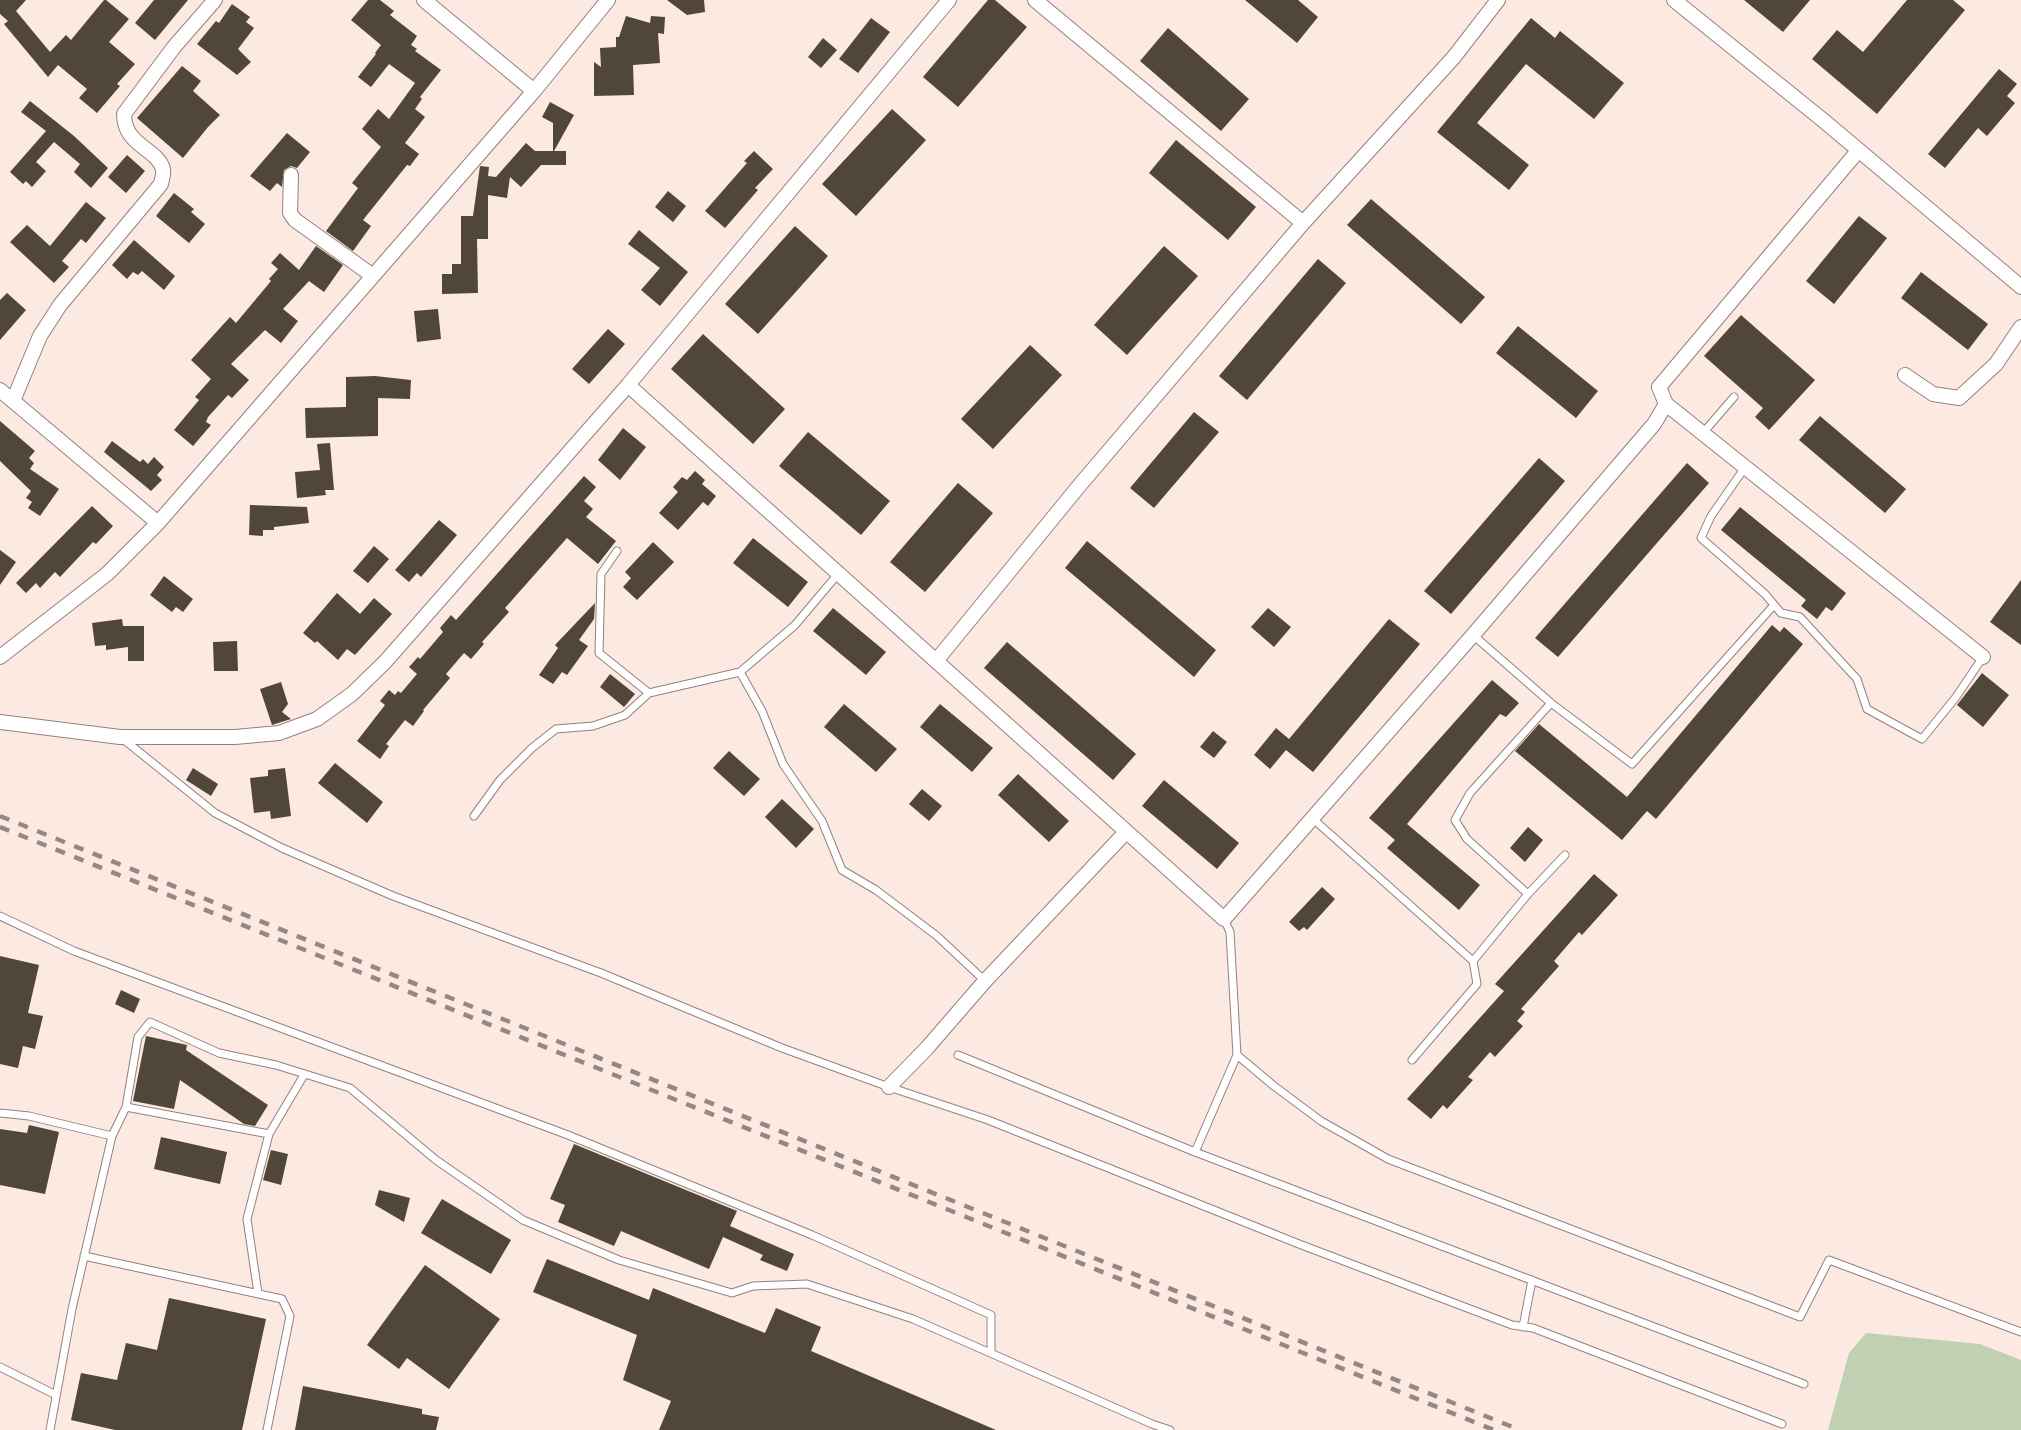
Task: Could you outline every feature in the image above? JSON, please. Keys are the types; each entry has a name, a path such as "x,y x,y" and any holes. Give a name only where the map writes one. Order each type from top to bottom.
{"street":[{"path":"13,401 40,336 60,305 161,184 164,171 160,164 130,136 124,127 124,114 174,48 215,0"},
{"path":"423,0 534,91"},
{"path":"0,657 106,574 158,523 534,91 608,0"},
{"path":"0,722 120,737 235,737 279,733 317,719 352,694 385,662 628,385 949,0"},
{"path":"1035,0 1303,223"},
{"path":"936,661 1079,486 1303,223 1454,57 1498,0"},
{"path":"1674,0 2021,287"},
{"path":"1858,151 1659,387 1666,404 1983,657"},
{"path":"291,175 290,213 295,220 373,276"},
{"path":"1905,375 1933,394 1959,398 1996,364 2021,327"},
{"path":"628,385 1224,919 1473,635 1654,424 1666,404"},
{"path":"0,390 158,523"},
{"path":"889,1087 927,1048 985,981 1126,832"}],"lane":[{"path":"1703,433 1734,397"},
{"path":"1746,466 1711,516 1701,538 1765,594 1781,613 1800,617 1842,660 1857,679 1867,709 1922,739 1956,697 1983,657"},
{"path":"617,551 601,574 599,653 649,693"},
{"path":"474,816 500,780 532,747 556,729 593,726 625,715 649,693 740,672 795,625 838,574"},
{"path":"1473,635 1551,703 1632,764 1774,605"},
{"path":"740,672 762,711 783,764 822,821 842,870 876,890 937,936 985,981"},
{"path":"1528,894 1467,838 1455,820 1470,793 1551,703"},
{"path":"120,737 215,813 282,848 393,896 601,973 782,1048 988,1120 1310,1249 1512,1325 1533,1328 1782,1424"},
{"path":"1312,818 1473,961 1477,984 1412,1060"},
{"path":"1473,961 1528,894 1565,855"},
{"path":"0,916 74,951 568,1135 812,1235 991,1315 992,1353"},
{"path":"1195,1152 1237,1055 1230,932 1224,919"},
{"path":"50,1430 84,1256 112,1136 126,1107 138,1037 150,1022 219,1053 276,1065 350,1088 436,1160 523,1221 619,1260 732,1293 753,1286 807,1284 913,1319 1170,1430"},
{"path":"958,1055 1195,1152 1804,1384"},
{"path":"1237,1055 1321,1121 1388,1159 1800,1317 1829,1260 2021,1332"},
{"path":"258,1293 247,1220 269,1134 304,1075"},
{"path":"126,1107 269,1134"},
{"path":"0,1113 29,1116 112,1136"},
{"path":"84,1256 282,1299 290,1316 267,1430"},
{"path":"1523,1327 1532,1280"},
{"path":"0,1367 56,1395"}],"green space":[{"path":"1866,1333 1980,1344 2021,1360 2021,1430 1828,1430 1849,1353"}],"building":[{"path":"0,0 26,0 16,11 50,52 66,35 71,40 106,0 129,19 109,42 135,64 117,84 120,86 97,113 79,98 87,89 58,65 48,77 4,24 8,21 0,14"},
{"path":"154,0 188,0 155,40 135,23"},
{"path":"368,0 380,0 394,11 390,15 417,36 411,45 417,49 415,51 441,70 420,97 422,99 415,109 425,117 405,143 419,154 410,166 407,165 363,220 371,226 353,251 326,231 358,188 352,183 381,147 362,129 378,109 389,119 415,83 389,64 371,87 358,77 381,45 351,20"},
{"path":"667,0 704,0 705,12 687,15"},
{"path":"988,0 995,0 1027,27 958,107 923,77"},
{"path":"1245,0 1298,0 1318,17 1297,43"},
{"path":"1744,0 1810,0 1783,32"},
{"path":"1907,0 1953,0 1965,10 1877,114 1812,59 1837,30 1863,52"},
{"path":"232,4 250,17 246,22 254,28 238,49 251,62 237,75 197,44 216,21 219,23"},
{"path":"626,16 650,23 651,16 665,17 664,34 658,33 660,63 633,65 634,95 594,96 594,62 601,67 600,48 616,47 616,37 619,37"},
{"path":"871,18 890,32 858,73 839,59"},
{"path":"1531,18 1555,38 1560,31 1624,83 1594,119 1526,64 1477,123 1529,165 1509,190 1437,132"},
{"path":"1168,28 1249,99 1221,131 1140,61"},
{"path":"823,38 837,50 821,68 808,57"},
{"path":"182,66 201,81 193,91 220,115 183,158 137,118"},
{"path":"1999,69 2017,84 2007,96 2015,103 1987,136 1978,128 1945,168 1928,154"},
{"path":"30,101 74,136 108,168 91,188 74,172 80,164 54,142 36,162 46,171 32,187 26,181 23,184 10,172 46,131 21,112"},
{"path":"550,102 574,115 554,151 566,151 566,165 541,165 521,187 510,177 507,198 488,195 488,239 477,239 478,293 442,294 442,274 452,274 452,264 461,264 461,216 473,216 480,166 489,167 488,176 496,177 526,143 535,151 553,151 553,123 542,117"},
{"path":"892,109 926,140 856,216 822,184"},
{"path":"287,133 310,152 297,168 291,166 284,170 282,187 277,183 270,191 250,176"},
{"path":"1176,140 1256,207 1228,240 1149,173"},
{"path":"754,151 773,169 755,188 758,190 725,228 705,211 747,163 744,161"},
{"path":"127,155 145,171 126,193 108,177"},
{"path":"668,191 686,206 673,222 655,207"},
{"path":"174,193 194,209 191,212 205,224 189,243 156,216"},
{"path":"1371,199 1485,297 1461,324 1347,225"},
{"path":"86,202 106,218 86,243 81,239 62,261 69,267 54,283 10,242 27,225 50,246"},
{"path":"1859,216 1887,238 1834,304 1806,281"},
{"path":"795,226 828,256 758,334 725,304"},
{"path":"639,230 688,272 660,306 641,290 660,268 628,244"},
{"path":"134,240 175,276 164,290 142,271 138,275 133,272 127,279 112,265"},
{"path":"316,246 343,265 324,292 309,281 283,309 298,321 281,343 265,330 231,364 249,380 232,398 228,395 208,417 206,422 211,425 193,446 174,430 199,400 195,397 211,379 191,360 230,317 236,323 271,281 269,279 278,269 271,263 280,253 299,270"},
{"path":"1164,246 1198,276 1127,355 1094,325"},
{"path":"1318,259 1346,283 1247,400 1219,376"},
{"path":"1921,272 1988,324 1968,350 1901,298"},
{"path":"7,293 26,310 0,340 0,300"},
{"path":"438,309 441,339 417,342 414,311"},
{"path":"1741,315 1815,380 1769,430 1755,417 1763,408 1704,356"},
{"path":"1518,326 1598,391 1576,418 1496,353"},
{"path":"608,329 625,344 589,384 572,369"},
{"path":"703,334 785,409 753,444 671,369"},
{"path":"1030,345 1062,375 993,449 961,419"},
{"path":"375,376 411,380 410,399 378,398 378,436 306,438 305,408 346,407 346,377"},
{"path":"1194,412 1219,432 1154,508 1130,488"},
{"path":"1820,416 1906,489 1885,513 1799,440"},
{"path":"0,421 35,451 29,458 34,463 30,469 59,489 40,516 28,508 32,502 26,498 31,491 0,461"},
{"path":"623,428 646,447 620,480 598,460"},
{"path":"808,432 890,501 861,535 779,466"},
{"path":"112,441 140,462 143,459 148,464 154,457 164,467 157,475 162,480 151,491 104,452"},
{"path":"330,443 334,490 325,490 326,495 297,498 295,472 320,470 317,444"},
{"path":"1539,458 1565,481 1451,614 1424,591"},
{"path":"1687,463 1709,483 1558,657 1535,638"},
{"path":"695,471 705,480 702,484 716,496 708,506 703,502 678,530 659,513 678,492 673,487 682,477 687,480"},
{"path":"584,476 596,487 584,501 593,509 586,517 616,541 598,564 567,538 505,608 509,612 482,642 484,644 471,659 464,653 446,674 450,678 423,710 413,726 405,720 386,744 389,746 380,759 357,741 385,705 380,701 389,690 395,695 398,691 401,693 417,674 409,667 418,657 420,659 443,632 440,628 451,615 456,620"},
{"path":"958,483 993,513 925,592 890,562"},
{"path":"250,505 307,507 309,523 263,530 263,536 249,535"},
{"path":"92,506 113,526 96,544 93,542 60,577 55,572 40,588 36,583 26,593 16,583"},
{"path":"1740,507 1846,593 1832,611 1826,607 1817,619 1801,606 1806,600 1721,530"},
{"path":"439,520 457,535 421,577 417,573 409,582 395,570"},
{"path":"753,538 808,582 788,607 733,563"},
{"path":"1087,541 1216,650 1194,677 1065,568"},
{"path":"653,542 674,562 637,600 623,587 631,578 625,572"},
{"path":"374,546 389,559 368,583 353,571"},
{"path":"0,550 16,562 0,585"},
{"path":"164,576 193,599 183,612 176,607 172,612 150,595"},
{"path":"2021,580 2021,645 1990,622"},
{"path":"337,593 360,614 374,598 392,614 355,655 347,649 338,660 317,641 315,643 303,633"},
{"path":"595,603 594,619 579,640 588,646 567,675 562,672 553,684 539,675 558,648 555,645"},
{"path":"833,608 886,652 866,675 813,631"},
{"path":"1268,608 1291,627 1274,647 1251,627"},
{"path":"122,619 123,626 144,626 144,661 128,661 128,647 106,650 106,645 95,646 92,623"},
{"path":"1389,619 1420,644 1313,772 1286,750 1270,769 1254,755 1276,728 1289,739"},
{"path":"1772,625 1780,632 1784,627 1803,644 1656,819 1647,811 1622,840 1515,751 1539,724 1627,797"},
{"path":"237,641 238,671 214,671 213,642"},
{"path":"1007,642 1136,754 1113,780 984,668"},
{"path":"1982,673 2009,695 1983,727 1957,705"},
{"path":"610,674 635,694 624,707 600,687"},
{"path":"1492,680 1519,703 1506,717 1500,714 1407,824 1480,885 1459,910 1387,848 1395,840 1369,818"},
{"path":"281,682 288,704 282,712 291,719 272,725 260,689"},
{"path":"844,704 897,749 876,772 824,727"},
{"path":"940,704 993,748 972,772 920,727"},
{"path":"1213,731 1227,742 1214,758 1200,747"},
{"path":"729,751 760,779 744,796 713,768"},
{"path":"335,763 383,802 367,823 318,783"},
{"path":"193,768 218,784 211,796 186,780"},
{"path":"285,768 291,816 271,819 270,811 254,813 250,778 268,776 268,770"},
{"path":"1018,774 1069,821 1049,842 998,795"},
{"path":"1164,780 1239,843 1217,869 1142,806"},
{"path":"922,789 942,806 929,821 909,804"},
{"path":"782,799 814,829 796,848 765,817"},
{"path":"1528,827 1543,840 1525,862 1510,848"},
{"path":"1594,874 1618,895 1582,935 1579,932 1554,961 1559,966 1521,1009 1525,1012 1517,1021 1523,1026 1495,1057 1490,1052 1468,1077 1473,1080 1447,1109 1443,1105 1431,1119 1407,1099 1504,991 1495,984"},
{"path":"1322,887 1335,899 1307,930 1304,927 1299,931 1289,922"},
{"path":"0,956 39,965 28,1013 43,1016 35,1049 23,1046 18,1068 0,1064"},
{"path":"121,990 140,999 134,1013 115,1004"},
{"path":"146,1036 187,1045 186,1050 268,1105 255,1126 244,1124 180,1080 174,1109 133,1101"},
{"path":"29,1125 59,1132 45,1194 0,1185 0,1129 27,1133"},
{"path":"161,1137 227,1152 220,1184 154,1169"},
{"path":"574,1144 737,1211 730,1226 794,1254 787,1271 760,1260 763,1255 723,1237 709,1269 621,1231 614,1246 558,1222 565,1205 550,1199"},
{"path":"271,1150 288,1154 281,1185 263,1180"},
{"path":"379,1190 410,1198 404,1222 375,1205"},
{"path":"442,1199 511,1240 491,1274 421,1233"},
{"path":"547,1259 649,1300 653,1288 765,1333 776,1308 821,1327 811,1351 996,1430 659,1430 671,1401 623,1380 637,1335 533,1292"},
{"path":"425,1265 500,1319 449,1389 407,1358 399,1369 367,1345"},
{"path":"169,1298 266,1319 242,1430 115,1430 71,1420 81,1373 117,1380 126,1343 157,1350"},
{"path":"303,1386 422,1409 422,1414 439,1417 436,1430 295,1430"}],"railway":[{"path":"0,816 1520,1430"},
{"path":"0,827 1494,1430"}]}
